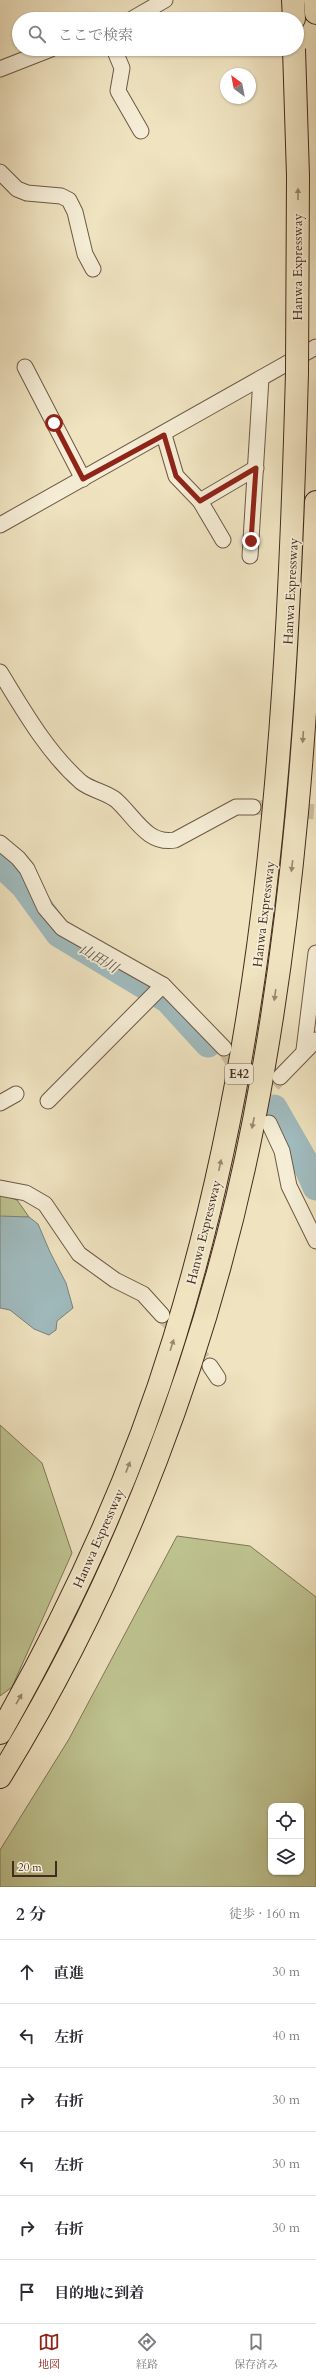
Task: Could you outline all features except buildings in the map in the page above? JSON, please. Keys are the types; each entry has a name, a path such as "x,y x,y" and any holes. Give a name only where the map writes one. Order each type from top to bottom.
{"highway":[{"path":"293,0 294,12"},
{"path":"315,0 316,13"},
{"name":"Hanwa Expressway","path":"0,1733 29,1681 92,1553 125,1476 152,1404 196,1266 231,1116 259,947 277,789 292,572 297,373 298,176 294,56"},
{"name":"Hanwa Expressway","path":"0,1777 81,1631 146,1484 196,1344 236,1202 254,1121 270,1034 293,860 308,660 316,502"}],"street":[{"path":"144,12 165,0"},
{"path":"0,69 33,56"},
{"path":"117,56 122,68 118,91 141,131"},
{"path":"0,172 17,189 61,196 68,200 75,212 85,254 93,268"},
{"path":"0,525 164,435 316,347"},
{"path":"25,367 83,479"},
{"path":"250,556 261,378"},
{"path":"164,435 176,476 200,501 223,540"},
{"path":"200,501 256,468"},
{"path":"0,672 41,735 68,770 83,783 115,799 154,839 167,841 175,840 236,807 253,807"},
{"path":"0,843 18,858 27,870 45,908 62,928 162,985 186,1007 224,1048"},
{"path":"304,1050 316,953"},
{"path":"48,1100 162,985"},
{"path":"280,1077 304,1050 316,1040"},
{"path":"0,1104 16,1094"},
{"path":"269,1123 282,1151 289,1186 316,1241"},
{"path":"0,1188 26,1194 45,1204 79,1254 115,1280 143,1294 162,1315"}],"green space":[{"path":"0,1194 17,1200 29,1217 0,1218"},
{"path":"0,1425 42,1463 72,1553 12,1687 0,1696"},
{"path":"177,1536 250,1546 316,1597 316,1887 0,1887 0,1850 69,1739"}],"water":[{"path":"0,1216 29,1217 38,1224 66,1283 73,1308 57,1321 56,1330 49,1335 34,1329 10,1310 0,1308"}],"waterway":[{"name":"山田川","path":"0,863 24,886 59,934 168,1000 208,1044"},
{"name":"山田川","path":"274,1108 305,1162 316,1187"}],"tunnel":[{"path":"253,807 316,812"},
{"path":"224,1048 259,1105"},
{"path":"258,1102 280,1077"},
{"path":"162,1315 210,1366"}],"route":[{"path":"54,423 83,479 164,435 176,476 200,501 256,468 251,541"}]}
